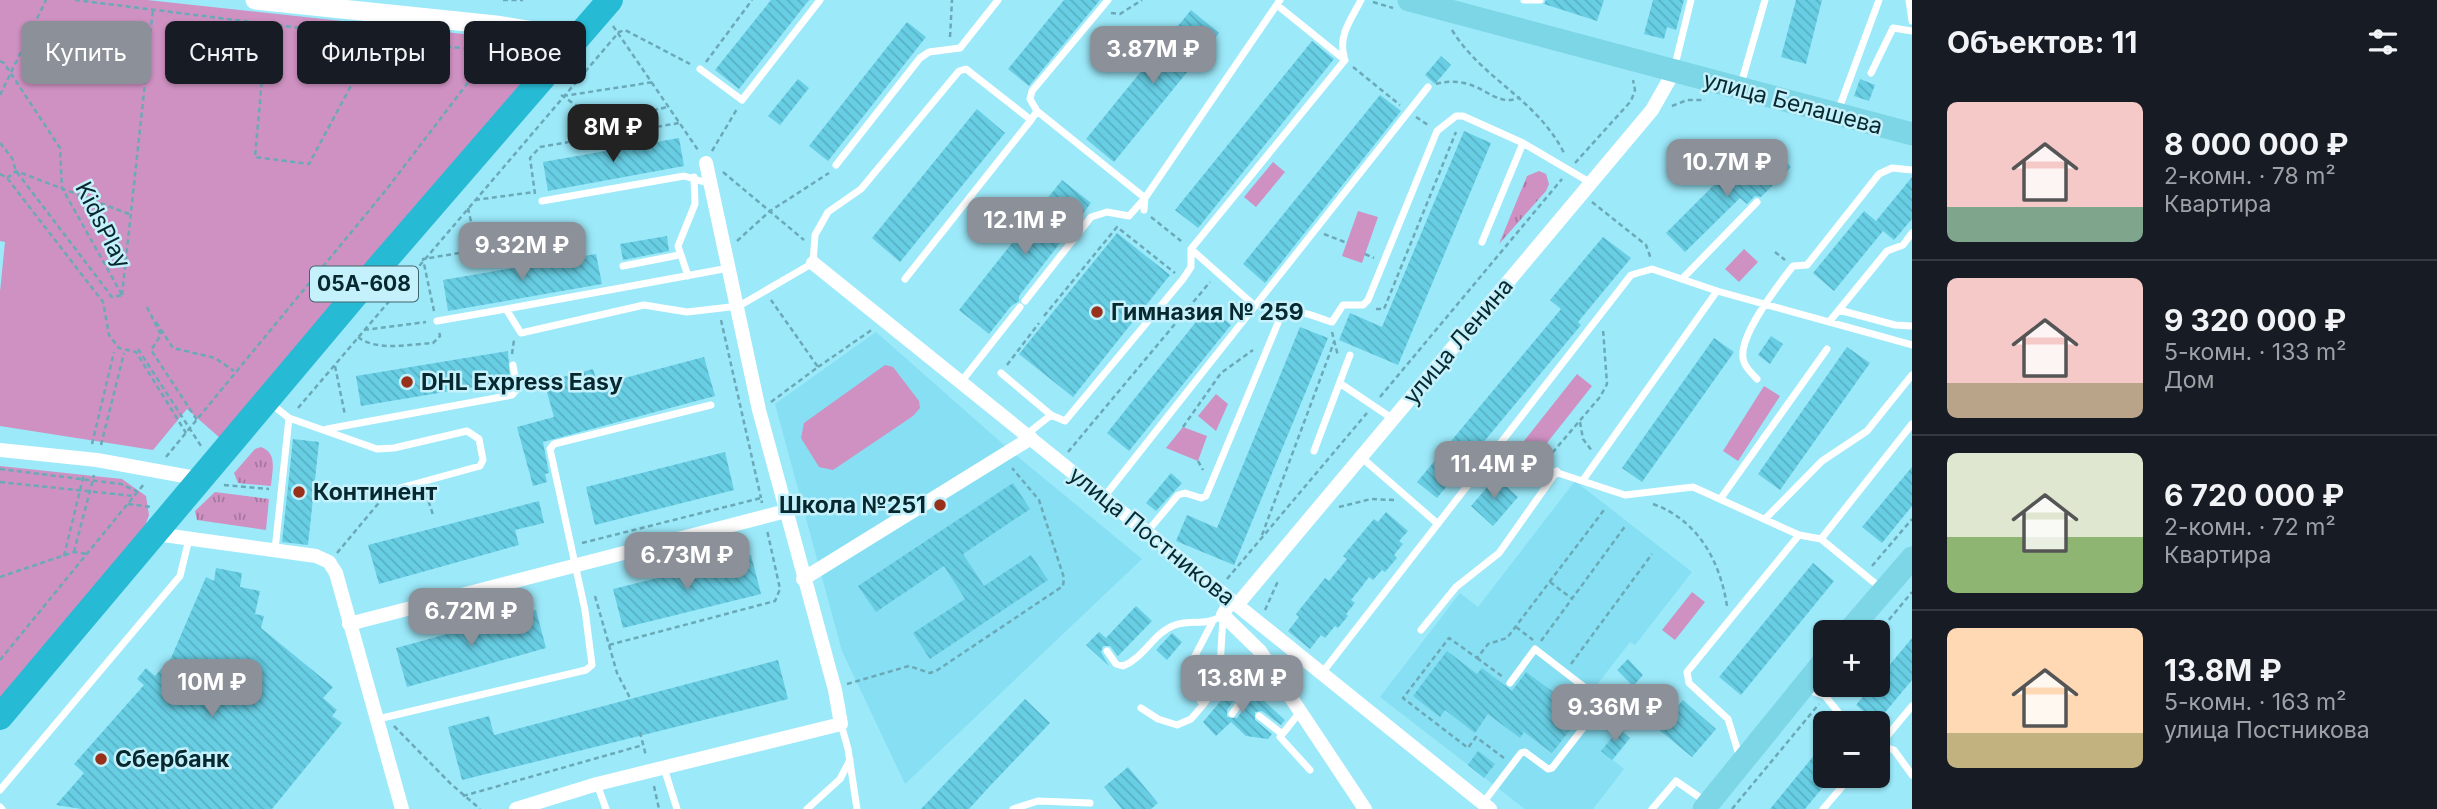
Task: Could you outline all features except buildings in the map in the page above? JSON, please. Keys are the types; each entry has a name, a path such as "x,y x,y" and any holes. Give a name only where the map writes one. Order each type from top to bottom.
{"highway":[{"name":"05А-608","path":"586,28 610,0"},
{"name":"05А-608","path":"0,717 156,534 211,482 267,401 539,84"}],"main road":[{"path":"1404,5 1673,73"},
{"name":"улица Белашева","path":"1673,73 1912,134"},
{"path":"1858,620 1912,558"},
{"path":"1706,806 1742,765 1813,674"}],"street":[{"path":"255,0 464,22"},
{"name":"улица Ленина","path":"1218,619 1361,457 1652,110 1673,73"},
{"path":"516,809 597,784 841,724 835,690 759,410 706,163"},
{"name":"улица Постникова","path":"813,263 1487,806"},
{"path":"803,579 1002,458 1029,436"},
{"path":"0,450 97,460 211,482"},
{"path":"349,624 786,510"},
{"path":"156,534 316,556 329,562 336,573 402,809"},
{"path":"1218,619 1261,652 1365,809"}],"lane":[{"path":"700,69 742,100 820,0"},
{"path":"836,165 920,58 929,51 950,51 965,44 998,0"},
{"path":"1108,0 1032,91 1030,99 1037,111 1145,198"},
{"path":"1345,58 1341,47 1344,33 1363,0"},
{"path":"1524,0 1540,0"},
{"path":"1673,73 1691,0"},
{"path":"1739,88 1765,0"},
{"path":"1837,115 1879,0"},
{"path":"1909,0 1912,21"},
{"path":"961,382 1091,216 1107,212 1129,216 1145,198 1278,3 1345,58"},
{"path":"1871,73 1893,28 1912,31"},
{"path":"1000,373 1051,415 1060,420 1068,419 1183,279 1191,267 1191,249 1345,58"},
{"path":"506,309 521,333 644,305 675,312 738,306 813,263 815,234 828,212 861,189 959,71 965,69 971,72 1031,120"},
{"path":"1104,497 1428,87"},
{"path":"905,279 1037,111"},
{"path":"1147,532 1178,495 1185,493 1201,499 1206,496 1280,318 1286,312 1294,311 1329,322 1335,320 1343,306 1363,305 1368,300 1437,131 1456,116 1463,116 1522,143 1591,183"},
{"path":"1482,242 1522,143"},
{"path":"1757,379 1743,360 1743,350 1765,302 1793,266 1807,265 1879,174 1892,168 1912,170"},
{"path":"542,201 684,176 711,184"},
{"path":"688,276 679,255 680,238 695,204 694,177"},
{"path":"1144,210 1145,198"},
{"path":"1683,278 1757,202"},
{"path":"1829,322 1886,251 1903,245 1912,233"},
{"path":"1191,249 1255,306"},
{"path":"623,266 679,255"},
{"path":"437,321 730,268"},
{"path":"1322,673 1631,275 1652,269 1717,291 1765,302 1912,345"},
{"path":"1583,480 1717,291"},
{"path":"1839,310 1895,325 1912,326"},
{"path":"1721,498 1826,349"},
{"path":"1314,451 1350,355"},
{"path":"326,429 512,395 517,389 513,365"},
{"path":"1765,519 1822,461 1867,431 1912,375"},
{"path":"1342,380 1393,419"},
{"path":"267,401 289,418 377,449 394,448 467,431 479,439 483,460 480,467 389,491"},
{"path":"378,719 586,670 593,659 580,564 571,546 550,457 554,444 711,405"},
{"path":"1029,436 1051,415"},
{"path":"275,550 289,418"},
{"path":"1821,539 1912,424"},
{"path":"1494,452 1626,495 1693,487 1799,535 1821,539 1883,590"},
{"path":"1361,457 1438,524"},
{"path":"1421,630 1444,599 1499,553 1556,471"},
{"path":"1742,765 1728,719 1687,678 1687,671 1799,535"},
{"path":"0,790 180,576 189,538"},
{"path":"1107,651 1116,664 1123,666 1133,662 1174,625 1218,619"},
{"path":"1141,708 1158,719 1177,725 1191,719 1219,683 1218,619"},
{"path":"1203,705 1186,679 1187,671 1218,619"},
{"path":"1487,806 1512,764 1525,752 1548,769 1552,768 1601,705 1601,701 1535,649 1510,683"},
{"path":"1232,714 1261,675 1261,652"},
{"path":"1802,687 1813,691"},
{"path":"1826,697 1837,711"},
{"path":"1890,731 1912,706"},
{"path":"1281,733 1301,711"},
{"path":"1259,716 1281,733 1283,741 1310,769"},
{"path":"841,724 850,760 857,809"},
{"path":"1890,749 1894,750 1912,775"},
{"path":"807,809 840,779 850,760"},
{"path":"664,768 677,809"},
{"path":"1652,809 1676,781 1706,806"},
{"path":"597,784 606,809"},
{"path":"1823,809 1841,788"},
{"path":"1831,799 1837,809"},
{"path":"1013,809 1038,801 1090,803"}],"path":[{"path":"0,95 46,0"},
{"path":"75,0 252,21"},
{"path":"503,0 523,0"},
{"path":"289,418 619,32 625,30 700,69 752,0"},
{"path":"950,51 952,0"},
{"path":"1120,14 1142,0"},
{"path":"1363,0 1404,5"},
{"path":"0,143 12,159 16,171 112,297 121,295 153,8"},
{"path":"1461,28 1448,24 1459,42 1551,129 1570,169"},
{"path":"619,32 706,163 742,100"},
{"path":"1345,58 1408,112 1437,131"},
{"name":"KidsPlay","path":"0,61 60,148 63,188 121,295"},
{"path":"1224,581 1570,169 1631,101 1635,90 1632,77"},
{"path":"1428,87 1465,81 1502,101 1509,103 1520,97"},
{"path":"562,96 653,82"},
{"path":"262,84 255,157 309,164 352,84"},
{"path":"0,660 386,190 467,84"},
{"path":"562,96 602,123 604,136"},
{"path":"1665,110 1687,100 1710,100"},
{"path":"602,123 668,107"},
{"path":"1363,305 1384,309 1463,116"},
{"path":"542,201 534,192 530,158 534,151 680,123"},
{"path":"726,251 769,211 796,191 826,177 836,165"},
{"path":"16,171 130,214"},
{"path":"7,178 16,171"},
{"path":"0,174 7,178 103,302 109,335 119,348 136,352 187,432"},
{"path":"474,201 534,192"},
{"path":"1590,201 1646,245 1652,269"},
{"path":"468,208 477,250"},
{"path":"1144,210 1191,249"},
{"path":"1044,316 1117,227 1183,279"},
{"path":"1315,231 1347,243"},
{"path":"423,259 496,247 500,263"},
{"path":"364,330 437,321 423,259"},
{"path":"1066,454 1216,274"},
{"path":"765,292 818,367"},
{"path":"197,420 151,350 161,335 147,307 173,348 215,358 234,372"},
{"path":"609,645 775,601 780,589 719,309"},
{"path":"1541,466 1580,422 1606,384 1602,312"},
{"path":"759,410 884,321"},
{"path":"1329,322 1342,380"},
{"path":"1000,373 1040,323"},
{"path":"513,365 512,345 517,330"},
{"path":"358,337 365,342 390,345 433,343 440,336"},
{"path":"1261,538 1334,342"},
{"path":"1183,427 1221,373 1245,354 1269,344"},
{"path":"138,349 187,432"},
{"path":"335,364 347,425"},
{"path":"1580,422 1583,439 1599,457"},
{"path":"835,690 901,667 916,666 930,673 936,671 1063,586 1064,578 1040,500 1002,458"},
{"path":"0,469 121,484 138,492"},
{"path":"0,482 134,496"},
{"path":"211,482 272,489"},
{"path":"423,483 433,515"},
{"path":"329,562 389,491"},
{"path":"1626,495 1670,512 1699,536 1719,569 1729,620"},
{"path":"571,546 761,498"},
{"path":"1333,508 1371,499 1415,504"},
{"path":"1477,658 1488,644 1507,638 1604,509"},
{"path":"1866,574 1912,519"},
{"path":"1516,627 1539,644 1626,525"},
{"path":"0,578 74,552 87,554"},
{"path":"1565,672 1652,554"},
{"path":"580,564 617,673 630,698"},
{"path":"1264,613 1268,598 1280,578"},
{"path":"1550,582 1571,598"},
{"path":"1889,620 1912,592"},
{"path":"1510,683 1449,638 1403,698 1468,748 1476,737 1512,764"},
{"path":"1732,809 1824,697"},
{"path":"378,719 392,724 463,796 480,809"},
{"path":"640,732 658,796 659,809"},
{"path":"463,796 643,746"}],"shaded area":[{"name":"Школа №251","path":"876,332 1012,452 1142,559 905,784 842,651 775,404"},
{"path":"1575,481 1692,572 1635,645 1630,642 1596,686 1612,699 1600,715 1630,738 1613,760 1624,769 1593,809 1525,809 1380,697 1460,593 1478,607"}],"green space":[{"path":"0,0 147,0 342,21 297,21 297,84 450,84 450,33 464,34 464,84 521,84 220,438 187,409 153,450 0,426 0,292 5,242 0,241"},
{"path":"1273,162 1285,172 1256,207 1244,197"},
{"path":"1539,171 1546,174 1549,184 1546,191 1499,244 1527,176"},
{"path":"1358,211 1378,217 1362,263 1342,256"},
{"path":"1744,249 1758,262 1739,282 1725,269"},
{"path":"885,365 893,367 919,401 920,408 913,416 833,470 819,467 801,438 804,423"},
{"path":"1577,374 1592,386 1539,453 1524,441"},
{"path":"1764,386 1780,396 1738,461 1723,451"},
{"path":"1216,394 1228,404 1216,431 1198,416"},
{"path":"1183,427 1207,436 1198,461 1166,448"},
{"path":"261,447 272,458 271,486 238,483 234,473 255,449"},
{"path":"0,466 122,479 146,496 149,515 145,526 0,699"},
{"path":"215,492 269,499 266,530 197,520 195,511"},
{"path":"1692,592 1705,602 1675,640 1662,630"}],"place":[{"name":"Гимназия № 259","path":"1097,312"},
{"name":"DHL Express Easy","path":"407,382"},
{"name":"Континент","path":"299,492"},
{"name":"Школа №251","path":"940,505"},
{"name":"Сбербанк","path":"101,759"}]}
